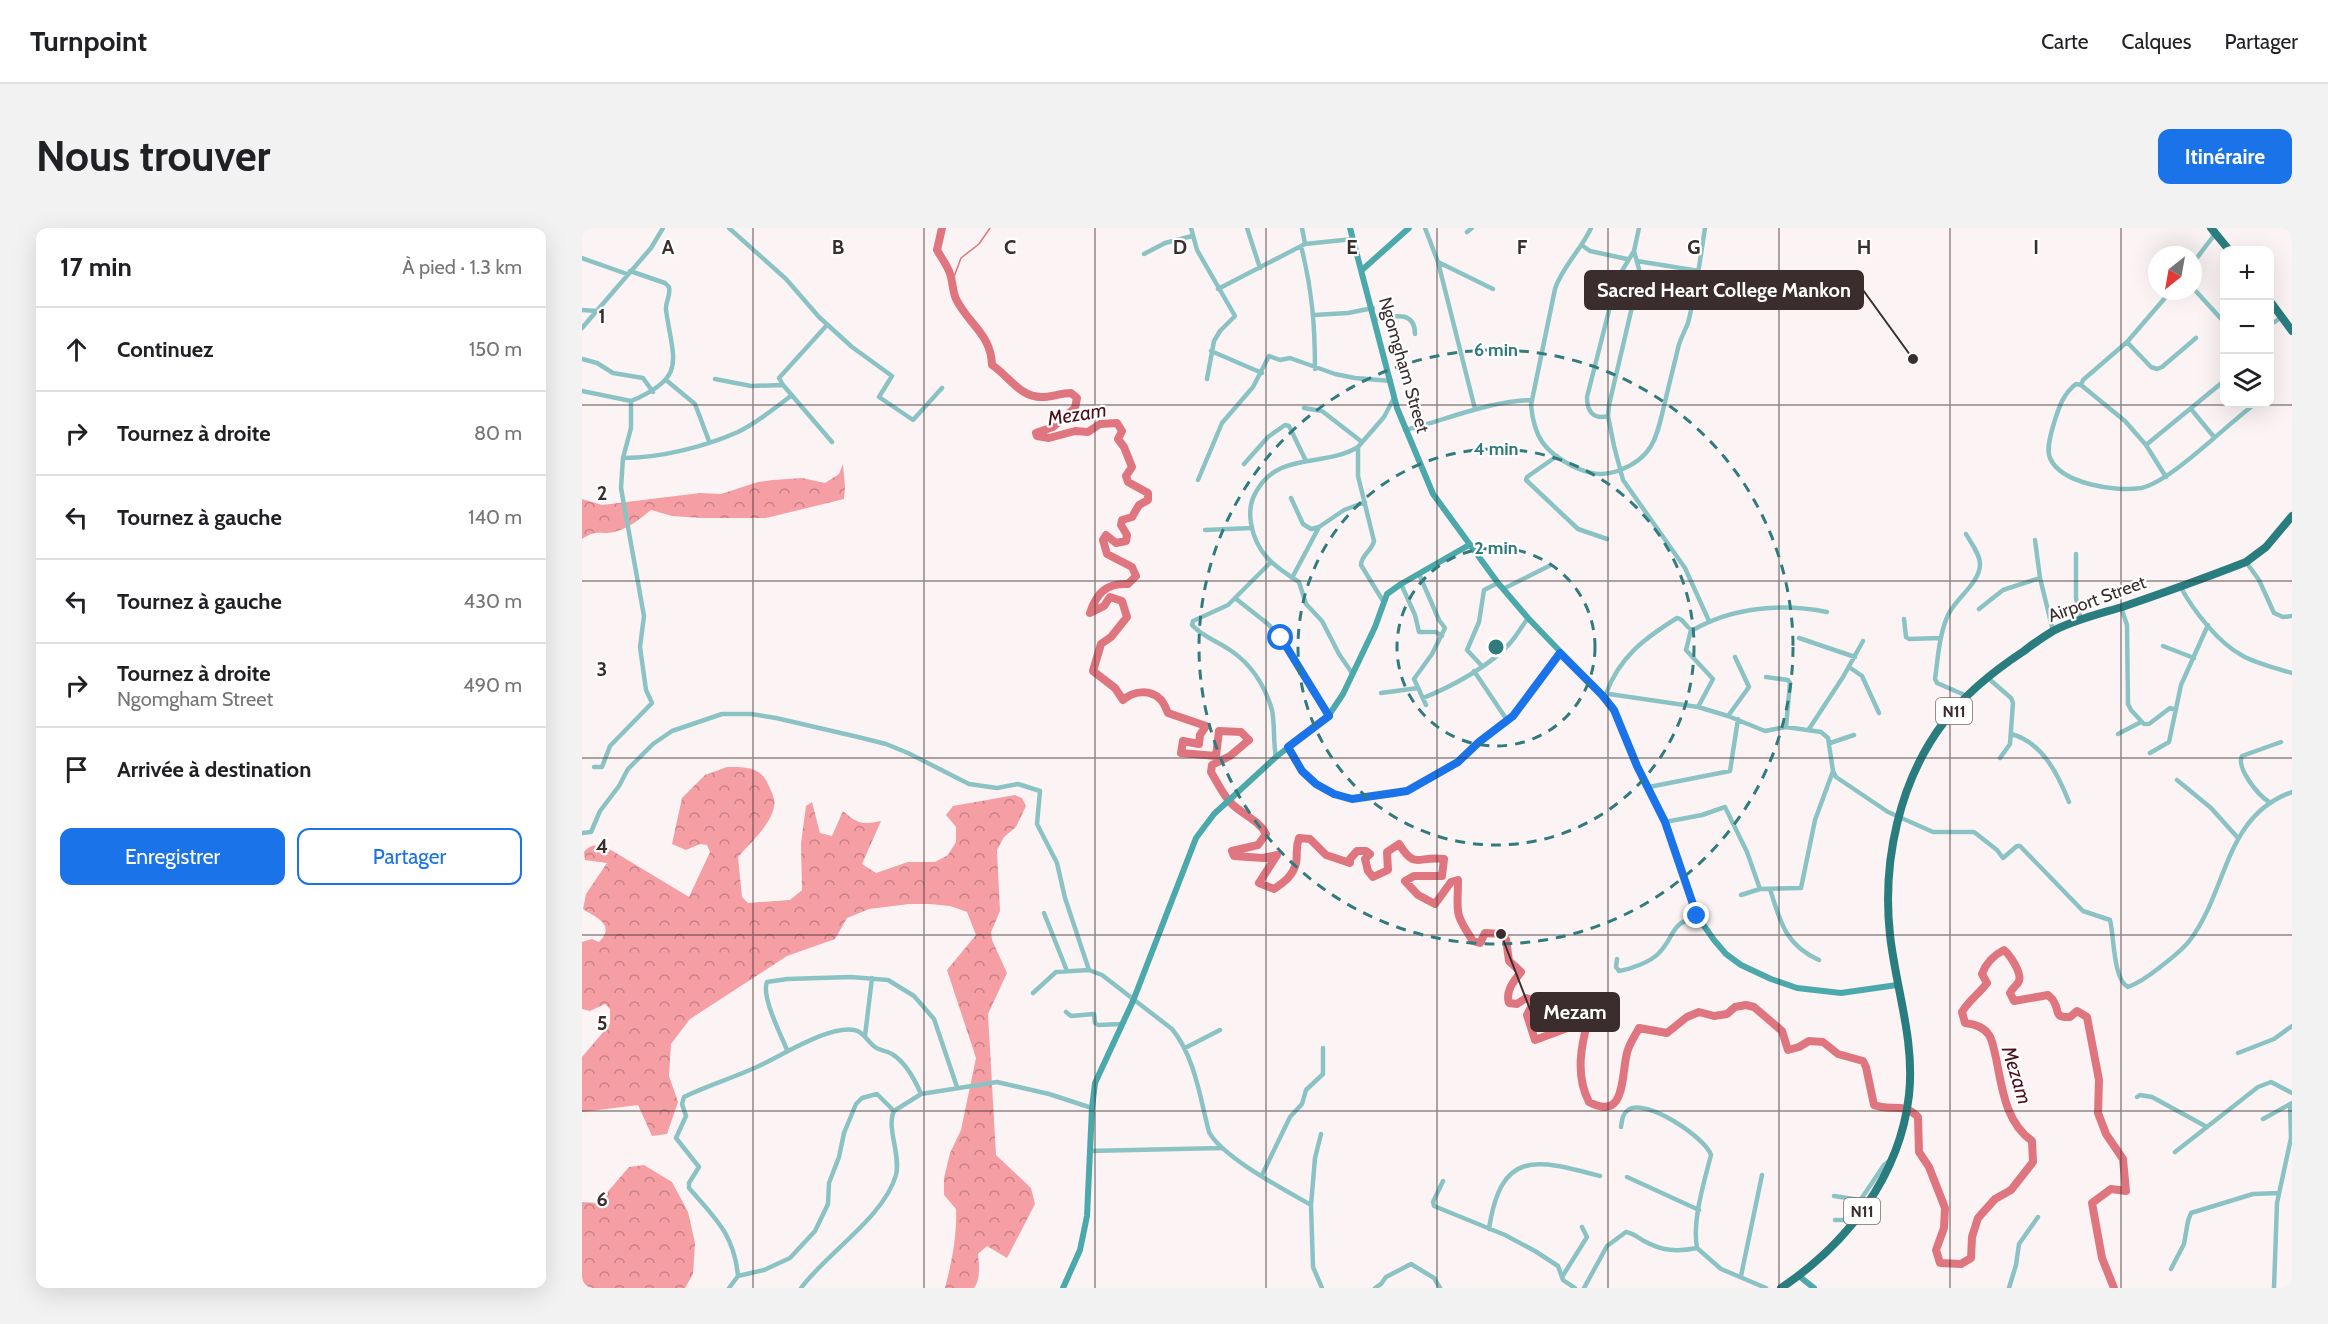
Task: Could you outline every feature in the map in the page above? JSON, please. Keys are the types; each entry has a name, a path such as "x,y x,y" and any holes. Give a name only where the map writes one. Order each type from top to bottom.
{"highway":[{"path":"2213,231 2226,246"},
{"path":"2274,306 2292,331"},
{"name":"Airport Street","path":"1892,1160 1902,1131 1909,1093 1909,1040 1890,934 1891,856 1899,817 1914,775 1944,722 1967,696 1988,678 2053,631 2246,562 2266,547 2292,516"},
{"name":"N11","path":"1781,1288 1821,1258 1852,1224 1880,1184 1892,1160"}],"main road":[{"name":"Ngomgham Street","path":"1350,228 1373,308 1397,408 1433,494 1468,545 1501,586 1560,653 1604,695 1614,710 1637,766 1665,822 1697,916 1714,940 1734,959 1771,979 1797,988 1841,993 1898,985"},
{"path":"1362,270 1409,228"},
{"path":"1359,259 1373,261"},
{"path":"1063,1288 1080,1250 1088,1216 1089,1151 1095,1083 1133,1001 1196,838 1204,825 1275,757 1329,716 1343,694 1375,627 1387,594 1468,545"},
{"path":"1799,1276 1814,1288"}],"street":[{"path":"582,328 651,248 663,228"},
{"path":"729,228 786,279 827,325 852,347 892,376 879,397 913,420 942,388"},
{"path":"1191,228 1197,250 1235,316 1220,331 1211,351 1207,379"},
{"path":"1248,228 1260,268"},
{"path":"1302,228 1314,315 1314,369"},
{"path":"1425,228 1438,261 1475,409"},
{"path":"1467,232 1472,228"},
{"path":"1591,228 1582,246 1558,280 1532,400 1537,436 1548,450 1584,471 1598,475 1609,474 1640,459 1652,445 1660,428 1699,271 1705,228"},
{"path":"1608,416 1592,415 1588,409 1587,397 1617,279 1627,259 1634,251 1639,228"},
{"path":"2202,249 2213,231"},
{"path":"1144,254 1165,243 1192,236"},
{"path":"1218,289 1303,245 1353,239"},
{"path":"1582,246 1590,251 1627,259"},
{"path":"1634,251 1640,273 1608,416 1623,480 1685,568 1709,621"},
{"path":"582,258 665,283 669,287 666,307 674,354 670,375 666,380 653,392 631,401 582,391"},
{"path":"1438,261 1493,289"},
{"path":"1637,261 1699,271"},
{"path":"2202,298 2220,318"},
{"path":"2081,385 2083,380 2127,342 2163,300"},
{"path":"1314,315 1348,313 1373,308"},
{"path":"582,310 597,312"},
{"path":"1375,319 1393,316 1411,320 1415,324 1415,334"},
{"path":"2274,322 2282,317"},
{"path":"827,325 780,376 783,385 832,442"},
{"path":"2127,342 2151,367 2157,369 2196,338"},
{"path":"1211,351 1262,373"},
{"path":"1198,480 1222,423 1246,398 1262,373 1269,356 1281,360 1290,358 1314,369 1355,378 1391,381"},
{"path":"582,359 597,363 614,373 643,378 653,392"},
{"path":"715,378 751,386 783,385"},
{"path":"666,380 695,404 709,441"},
{"path":"2166,477 2146,445 2125,421 2081,385 2076,384 2066,392 2051,434 2048,456 2055,467 2075,480 2114,489 2143,487 2166,477 2250,408"},
{"path":"2146,445 2220,384"},
{"path":"623,458 645,458 679,452 709,441 746,427 792,395"},
{"path":"1352,672 1339,654 1322,621 1305,604 1300,584 1270,563 1252,528 1249,511 1259,486 1269,475 1279,469 1306,461 1340,456 1360,445 1389,409 1394,398"},
{"path":"1405,430 1504,402 1532,400"},
{"path":"594,767 602,767 610,746 652,703 646,690 640,647 644,616 621,488 623,458 631,428 631,401"},
{"path":"1304,408 1322,411 1360,445"},
{"path":"1389,409 1397,408"},
{"path":"2191,409 2214,437"},
{"path":"1244,464 1268,436 1287,425 1306,461"},
{"path":"1360,445 1358,476 1374,541 1372,548 1361,559 1360,565 1383,601"},
{"path":"1557,456 1526,480 1578,529 1607,539"},
{"path":"1291,498 1303,524 1311,529 1319,527 1344,510 1365,502"},
{"path":"1293,578 1319,527"},
{"path":"1204,530 1252,528"},
{"path":"1966,534 1979,558 1980,568 1972,584 1954,603 1940,638 1936,682 1967,696"},
{"path":"2036,540 2040,578 2053,631"},
{"path":"2076,554 2076,598 2081,620"},
{"path":"2246,562 2259,580 2274,613 2283,617 2292,616"},
{"path":"1270,563 1222,609 1193,621 1192,625 1205,636 1230,650 1258,677 1272,712 1275,757"},
{"path":"1482,666 1467,650 1479,622 1484,590 1501,586 1549,566"},
{"path":"1419,574 1439,620 1445,628 1415,676 1426,705"},
{"path":"1979,609 2003,590 2040,578"},
{"path":"1401,584 1415,615 1419,632 1436,632 1442,636"},
{"path":"2180,586 2188,601 2225,644 2257,663 2292,673"},
{"path":"1235,598 1268,624 1281,638 1329,716"},
{"path":"1698,707 1713,679 1686,650 1691,630 1709,621 1760,608 1805,607 1827,612"},
{"path":"2121,607 2127,625 2128,704 2141,722 2149,724 2170,708 2176,710"},
{"path":"1423,698 1444,690 1482,666 1509,644 1528,618"},
{"path":"1691,630 1681,619 1677,618 1649,635 1622,662 1604,695 1698,707 1738,719 1765,731 1786,727 1809,729 1825,734 1830,743 1833,771 1836,777 1899,817 1933,832 1974,832 1997,850 2003,858 2020,846 2083,910 2111,921 2111,939 2122,982 2128,987 2154,972 2179,953 2192,938 2238,838 2269,802 2292,792"},
{"path":"1904,619 1908,639 1940,638"},
{"path":"2150,753 2169,742 2181,685 2208,625"},
{"path":"1799,638 1855,657"},
{"path":"1809,729 1863,641"},
{"path":"2163,646 2194,658"},
{"path":"1288,747 1302,771 1316,784 1334,794 1352,799 1393,795 1407,791 1458,762 1479,742 1508,720 1526,700 1560,653"},
{"path":"1728,716 1749,687 1736,657"},
{"path":"1849,667 1862,676 1879,713"},
{"path":"1474,671 1508,720"},
{"path":"1766,677 1788,680 1790,683 1786,727"},
{"path":"1988,678 2013,701 2008,748 2000,758"},
{"path":"1382,693 1418,688"},
{"path":"582,833 591,832 600,811 619,786 628,769 652,744 672,731 722,714 751,714 776,718 886,744 969,784 997,789 1018,784 1040,791 1037,824 1057,863 1068,908 1089,970"},
{"path":"1649,787 1730,771 1738,719"},
{"path":"2118,734 2141,722"},
{"path":"2011,734 2028,740 2048,761 2060,780 2069,802"},
{"path":"1830,743 1854,735"},
{"path":"2269,802 2251,783 2240,760 2242,756 2281,742"},
{"path":"1741,895 1760,889 1798,889 1802,886 1806,856 1815,820 1833,771"},
{"path":"2176,780 2211,808 2238,838"},
{"path":"1665,822 1702,815 1722,807 1727,808 1747,852 1760,889"},
{"path":"1770,889 1786,934 1802,952 1819,960"},
{"path":"1044,913 1067,971"},
{"path":"1617,959 1616,967 1620,971 1654,958 1674,927 1697,916"},
{"path":"1033,993 1054,973 1089,970 1102,975 1172,1029 1185,1048 1209,1132 1222,1148 1311,1205"},
{"path":"864,1036 872,978"},
{"path":"787,1050 771,1012 765,990 767,982 787,979 872,978 888,980 914,996 926,1008 940,1031 942,1047 957,1087"},
{"path":"1066,1012 1070,1016 1094,1014 1095,1023 1098,1025 1122,1024"},
{"path":"2238,1053 2274,1038 2292,1026"},
{"path":"738,1276 735,1250 731,1242 703,1202 689,1188 691,1178 699,1167 676,1138 686,1116 682,1100 684,1097 709,1085 752,1070 787,1050 840,1031 856,1030 874,1047 898,1059 916,1081 921,1094"},
{"path":"1185,1048 1220,1030"},
{"path":"1262,1175 1290,1117 1302,1104 1306,1090 1323,1074 1323,1048"},
{"path":"2175,1152 2258,1086 2271,1082 2292,1093"},
{"path":"801,1288 832,1252 866,1222 891,1186 897,1169 892,1122 894,1111 921,1094 982,1083 1008,1083 1092,1108"},
{"path":"729,1288 738,1276 764,1270 790,1257 815,1232 828,1204 829,1183 839,1157 844,1133 856,1104 862,1098 877,1094 894,1111"},
{"path":"2137,1097 2140,1095 2152,1097 2207,1127"},
{"path":"2264,1119 2291,1104 2292,1144"},
{"path":"1621,1127 1623,1116 1628,1110 1639,1107 1664,1115 1705,1145 1711,1155 1696,1235 1697,1248 1721,1269 1766,1288"},
{"path":"1321,1134 1315,1158 1311,1205 1313,1267 1322,1288"},
{"path":"2274,1288 2279,1193 2291,1138"},
{"path":"1089,1151 1222,1148"},
{"path":"1835,1220 1847,1220 1884,1164 1892,1160"},
{"path":"1489,1229 1498,1191 1510,1173 1518,1168 1542,1163 1600,1176"},
{"path":"1741,1276 1762,1175"},
{"path":"1628,1177 1700,1210"},
{"path":"1443,1181 1433,1202 1434,1206 1489,1229 1549,1259 1560,1268 1563,1280 1575,1288"},
{"path":"2171,1269 2184,1244 2187,1221 2191,1213 2253,1194 2279,1193"},
{"path":"1834,1196 1860,1200"},
{"path":"2009,1288 2019,1244 2038,1217"},
{"path":"1562,1276 1587,1237 1582,1227"},
{"path":"1584,1288 1607,1246 1626,1232 1668,1251 1697,1248"},
{"path":"1374,1288 1386,1277 1411,1264 1434,1278 1440,1288"}],"green space":[{"path":"843,464 844,499 766,518 672,516 651,510 625,528 609,533 591,534 582,539 582,499 602,505 700,493 721,494 758,482 773,480 802,478 825,483 839,474"},
{"path":"727,767 751,769 761,774 768,784 774,801 772,814 768,821 738,857 742,897 748,903 790,900 802,890 801,843 806,806 812,802 820,833 832,836 843,811 852,819 860,822 881,821 862,864 876,873 908,862 935,862 948,855 956,842 956,827 946,815 953,806 1015,795 1022,798 1026,806 1016,827 1004,837 997,850 1000,911 991,932 992,940 1007,973 988,1014 996,1155 1031,1188 1035,1204 1007,1258 987,1246 978,1254 979,1276 974,1288 945,1288 954,1248 956,1209 944,1195 944,1178 950,1153 961,1130 976,1058 947,970 976,935 967,912 950,906 930,904 869,909 847,918 835,939 787,956 690,1019 671,1044 669,1076 678,1102 667,1134 652,1136 638,1105 582,1112 582,1057 610,1024 610,1009 605,1004 590,1011 582,1009 582,942 592,939 599,942 606,931 603,922 583,909 586,894 607,863 585,860 584,852 594,846 606,847 689,897 710,852 707,845 700,844 686,850 672,844 682,798 705,775"},
{"path":"644,1165 672,1182 688,1212 695,1243 693,1274 685,1288 582,1288 582,1202 598,1203 629,1167"}],"waterway":[{"name":"Mezam","path":"942,228 937,250 949,271 956,299 988,345 992,365 1028,394 1043,397 1071,393 1077,398 1075,408 1053,427 1036,433 1037,436 1049,438 1075,431 1088,432 1100,424 1117,423 1122,431 1118,439 1132,467 1126,476 1128,482 1148,493 1148,500 1139,505 1132,517 1122,520 1121,525 1127,535 1126,541 1116,543 1106,535 1103,540 1107,554 1132,567 1136,576 1128,584 1109,587 1096,599 1090,613 1104,606 1110,597 1122,601 1127,617 1111,637 1101,644 1093,671 1115,688 1123,700 1136,693 1151,694 1161,700 1168,713 1206,726 1200,735 1199,744 1183,741 1181,753 1216,756 1219,731 1241,732 1249,740 1230,756 1212,765 1211,772 1230,802 1259,825 1266,834 1258,845 1232,851 1234,856 1263,858 1277,855 1259,883 1274,889 1288,878 1296,863 1299,838 1310,839 1326,855 1350,863 1350,859 1357,851 1366,851 1370,854 1365,859 1368,871 1373,877 1388,870 1387,852 1399,844 1414,860 1444,859 1442,876 1414,876 1405,881 1418,895 1435,904 1451,882 1458,880 1459,917 1473,941 1480,943 1485,933 1501,934 1506,939 1509,961 1521,972 1509,990 1509,1003 1517,1004 1526,998 1532,1000 1527,1015 1535,1040 1570,1027 1571,1015 1581,1013 1589,1017 1582,1049 1582,1081 1589,1102 1601,1107 1610,1106 1620,1094 1628,1050 1639,1028 1667,1033 1687,1017 1699,1012 1714,1016 1727,1014 1735,1007 1746,1005 1754,1007 1782,1031 1788,1050 1809,1041 1823,1042 1838,1054 1863,1061 1874,1105 1907,1109 1918,1117 1919,1152 1929,1167 1945,1208 1944,1228 1936,1250 1940,1263 1961,1264 1971,1258 1972,1237 1978,1218 1995,1199 2011,1190 2033,1162 2032,1141 2016,1124 2006,1103 1990,1037 1982,1028 1965,1023 1962,1012 1987,983 1982,974 1986,966 2004,950 2019,973 2019,981 2010,993 2014,1001 2048,995 2056,1005 2059,1015 2070,1017 2077,1011 2087,1017 2099,1080 2098,1113 2106,1134 2123,1159 2126,1191 2111,1189 2092,1203 2102,1258 2114,1288"},
{"path":"954,290 954,277 961,258 979,244 990,228"}],"place":[{"name":"Sacred Heart College Mankon","path":"1913,359"},
{"name":"Mezam","path":"1501,934"}],"route":[{"path":"1281,638 1329,716 1288,747 1302,771 1316,784 1334,794 1352,799 1393,795 1407,791 1458,762 1479,742 1513,716 1560,653 1614,710 1680,859 1697,916"}]}
